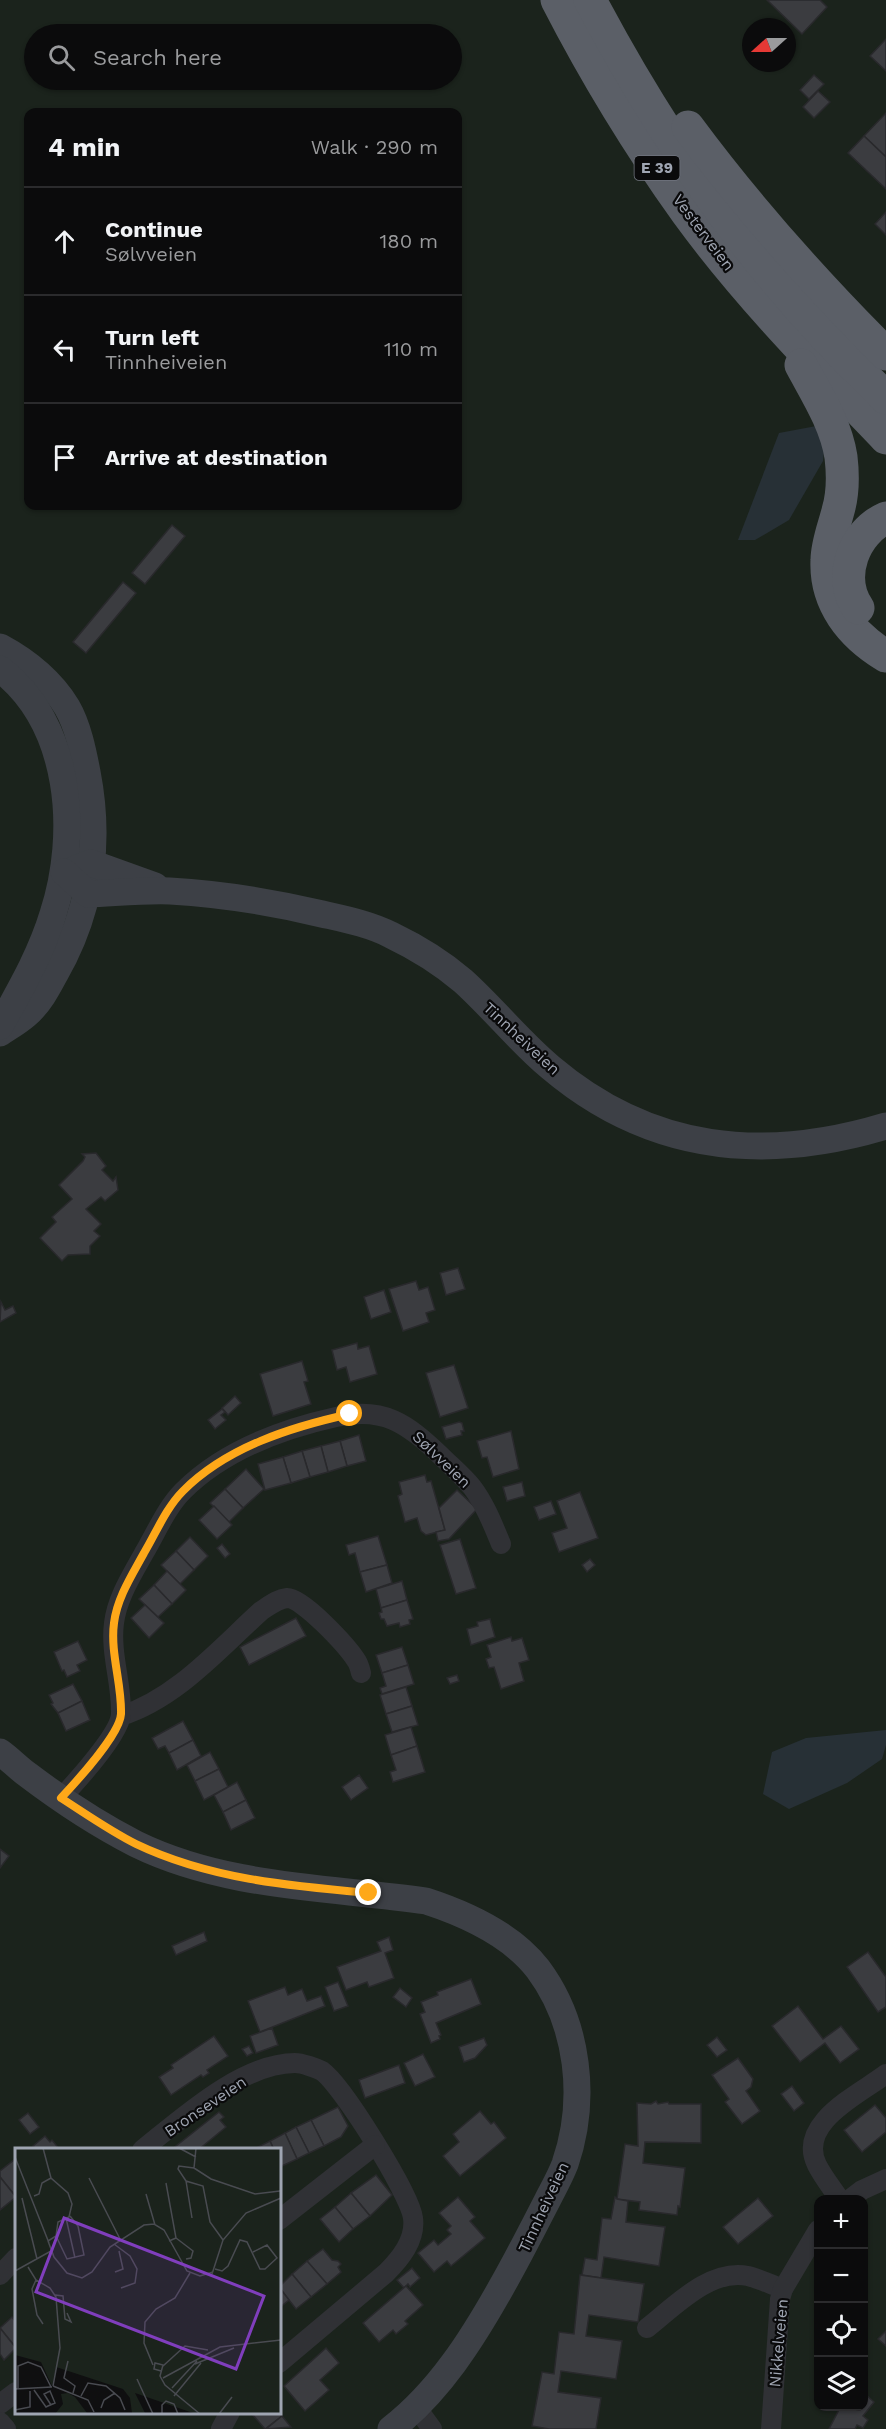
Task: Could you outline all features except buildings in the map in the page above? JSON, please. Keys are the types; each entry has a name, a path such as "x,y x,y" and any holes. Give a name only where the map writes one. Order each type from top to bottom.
{"highway":[{"name":"Vesterveien","path":"557,0 581,47 609,93 687,213 753,296 886,438"},
{"name":"Vesterveien","path":"590,0 643,94 714,201 803,312 886,398"},
{"name":"E 39","path":"606,0 650,72 689,129 731,184 832,300 886,354"},
{"name":"E 39","path":"832,300 886,342"},
{"name":"E 39","path":"777,321 829,419 841,456 842,482 839,508 827,560 833,599 853,632 869,646 886,656"},
{"path":"886,518 871,527 859,540 852,554 849,570 855,603 867,620 886,637"}],"street":[{"path":"0,646 19,657 44,678 67,708 82,747 90,787 92,863 88,894 77,930 44,994 27,1015 0,1033"},
{"path":"0,669 26,695 44,724 57,757 64,790 67,827 64,872 53,915 41,946 0,1026"},
{"path":"64,872 92,863"},
{"name":"Tinnheiveien","path":"92,863 167,891"},
{"path":"64,872 88,894"},
{"name":"Tinnheiveien","path":"88,894 167,891 290,906 389,933 428,955 462,981 549,1066 584,1093 630,1118 675,1134 718,1144 767,1148 811,1144 886,1126"},
{"name":"Sølvveien","path":"121,1716 113,1624 120,1599 130,1578 182,1492 214,1466 258,1443 307,1424 350,1414 370,1413 393,1420 414,1430 473,1488 483,1503 501,1544"},
{"path":"61,1798 86,1770 114,1732 121,1716 149,1705 174,1689 261,1611 278,1601 288,1598 301,1603 357,1661 361,1673"},
{"name":"Tinnheiveien","path":"0,1752 61,1798 135,1843 194,1867 242,1878 426,1901 452,1909 498,1934 516,1948 537,1968 552,1992 562,2014 576,2063 576,2111 564,2166 484,2321 445,2373 395,2424"},
{"name":"Bronseveien","path":"145,2148 195,2109 232,2085 274,2065 298,2063 321,2071 362,2121 407,2198 413,2218 413,2234 401,2257 386,2273 280,2362"},
{"path":"837,2195 816,2163 813,2145 823,2121 842,2104 886,2074"},
{"path":"280,2219 375,2145"},
{"path":"855,2195 886,2179"},
{"name":"Nikkelveien","path":"771,2429 777,2315 783,2289 814,2238"},
{"path":"0,2275 15,2259"},
{"path":"647,2328 701,2287 722,2276 747,2276 783,2289"},
{"path":"0,2404 15,2393"},
{"path":"221,2429 229,2414"},
{"path":"0,2422 6,2429"},
{"path":"395,2424 432,2429"}],"shaded area":[{"path":"0,0 886,0 886,2429 0,2429"},
{"path":"827,424 823,461 789,520 755,540 738,540 779,433"},
{"path":"886,1730 886,1745 882,1759 847,1783 789,1809 763,1794 772,1752 806,1738"}],"route":[{"path":"350,1414 285,1431 235,1454 214,1466 182,1492 130,1578 120,1599 113,1624 121,1716 114,1732 86,1770 61,1798 135,1843 194,1867 242,1878 369,1893"}]}
